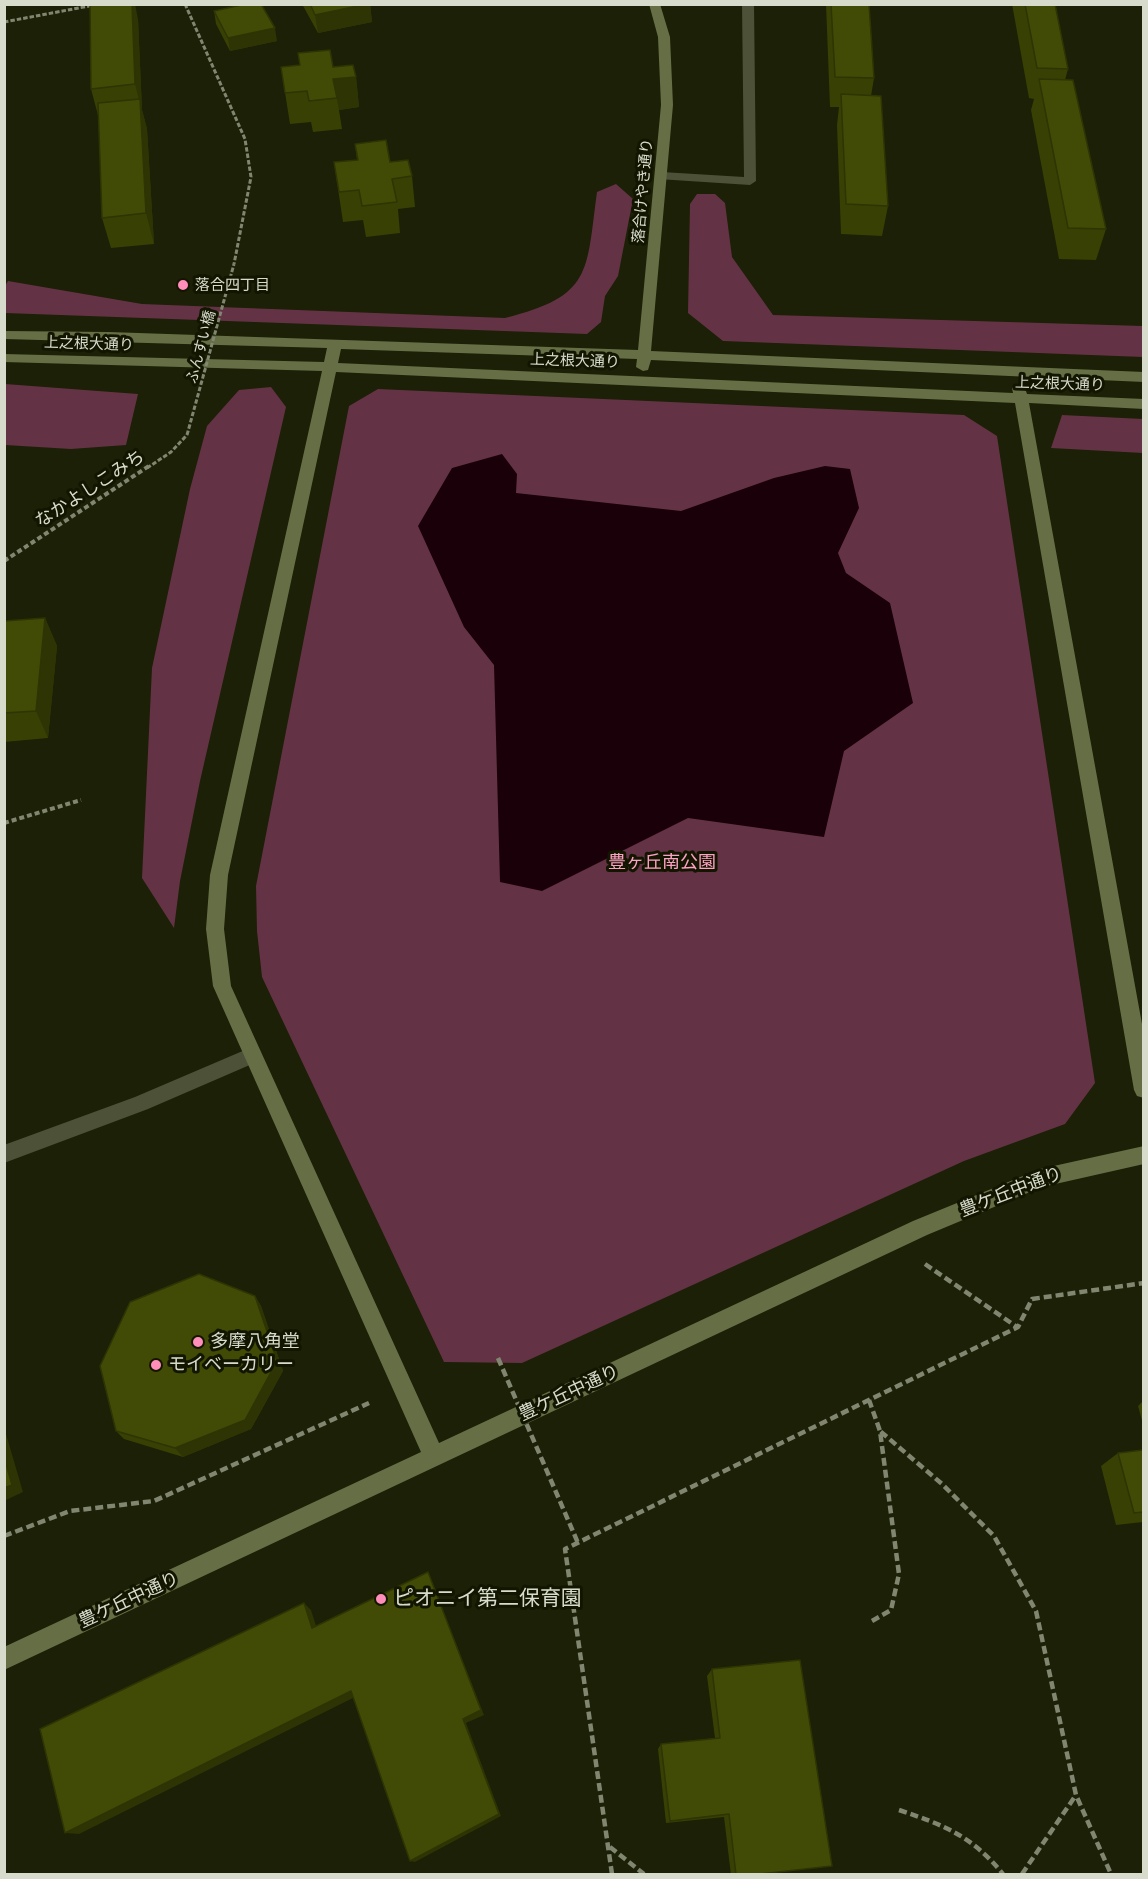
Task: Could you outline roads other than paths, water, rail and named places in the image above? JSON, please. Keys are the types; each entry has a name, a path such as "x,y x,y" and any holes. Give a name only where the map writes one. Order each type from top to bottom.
{"street":[{"name":"落合けやき通り","path":"642,381 668,105 664,37 654,4"},
{"path":"662,176 750,181 748,4"},
{"name":"上之根大通り","path":"4,335 110,336 644,355 1143,377"},
{"path":"335,344 328,367 219,875 215,929 222,986 434,1456"},
{"name":"上之根大通り","path":"4,358 328,367 1143,404"},
{"path":"1017,372 1143,1090"},
{"path":"4,1154 141,1102 252,1055"},
{"name":"豊ケ丘中通り","path":"4,1659 979,1202 1040,1178 1080,1167 1143,1155"}],"place":[{"name":"落合四丁目","path":"183,285"},
{"name":"多摩八角堂","path":"198,1342"},
{"name":"モイベーカリー","path":"156,1365"},
{"name":"ピオニイ第二保育園","path":"381,1599"}],"park label":[{"name":"豊ヶ丘南公園","path":"662,863"}]}
